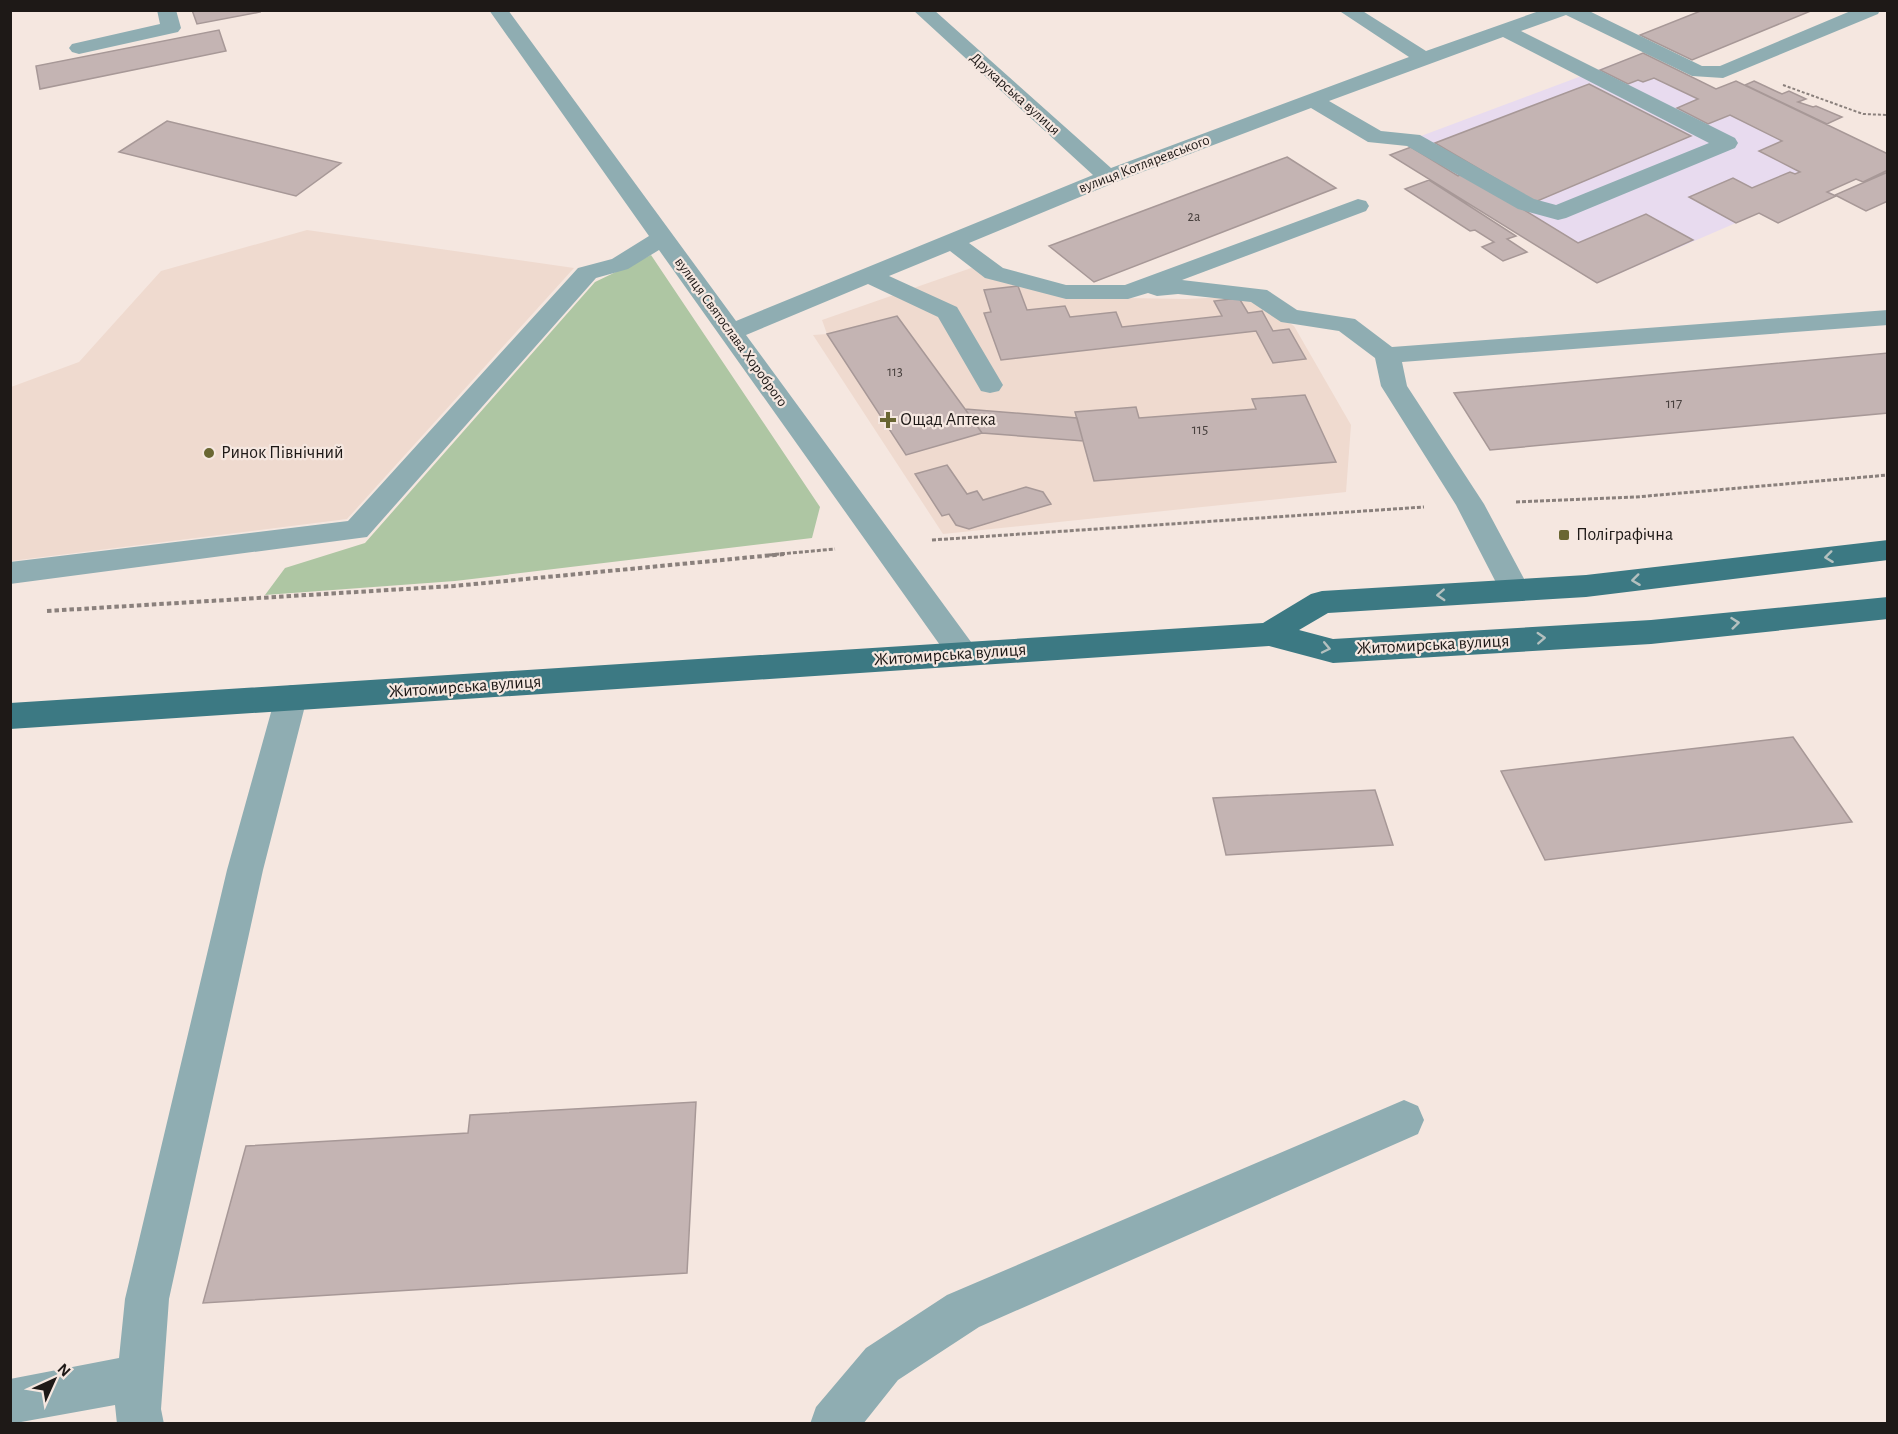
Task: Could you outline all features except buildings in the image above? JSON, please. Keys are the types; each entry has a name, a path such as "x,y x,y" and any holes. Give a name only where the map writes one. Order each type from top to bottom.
{"main road":[{"path":"1269,634 1322,602 1587,586 1887,550"},
{"name":"Житомирська вулиця","path":"10,716 1269,634 1333,651 1651,632 1887,608"}],"street":[{"path":"79,48 171,28 166,10"},
{"name":"вулиця Святослава Хороброго","path":"498,10 963,654"},
{"name":"Друкарська вулиця","path":"922,10 1108,177"},
{"path":"1347,10 1424,58"},
{"name":"вулиця Котляревського","path":"731,332 1108,177 1424,58 1562,10"},
{"path":"1571,10 1699,72 1723,72 1871,10"},
{"path":"1313,100 1376,137 1412,140 1526,204 1558,213 1727,143 1504,30"},
{"path":"1128,292 1358,206"},
{"path":"10,573 357,530 587,273 620,264 663,238"},
{"path":"952,241 994,273 1066,292 1128,292 1178,287 1258,295 1290,317 1346,324 1387,355 1394,386 1470,504 1515,590"},
{"path":"868,276 948,312 990,385"},
{"path":"1387,355 1887,317"},
{"path":"141,1424 138,1409 150,1287 245,870 291,698"},
{"path":"833,1424 882,1364 963,1311 1404,1120"},
{"path":"10,1402 141,1377"}],"path":[{"path":"1723,72 1797,89 1863,114 1887,115"},
{"path":"46,611 454,586 798,554 883,543 1470,504 1636,497 1887,475"}],"shaded area":[{"path":"1643,53 1716,89 1736,81 1887,154 1888,169 1828,191 1836,196 1778,223 1759,213 1597,283 1390,155 1411,147 1421,136"},
{"name":"Ринок Північний","path":"307,230 574,268 347,519 11,561 11,387 79,362 161,271"},
{"path":"974,267 1066,297 1186,299 1249,296 1294,326 1351,425 1346,492 943,534 813,335 827,334 822,320"}],"green space":[{"path":"651,255 820,507 812,538 455,581 265,595 285,568 365,543 595,282"}],"place":[{"name":"Ощад Аптека","path":"888,420"},
{"name":"Ринок Північний","path":"209,453"},
{"name":"Поліграфічна","path":"1564,535"}]}
